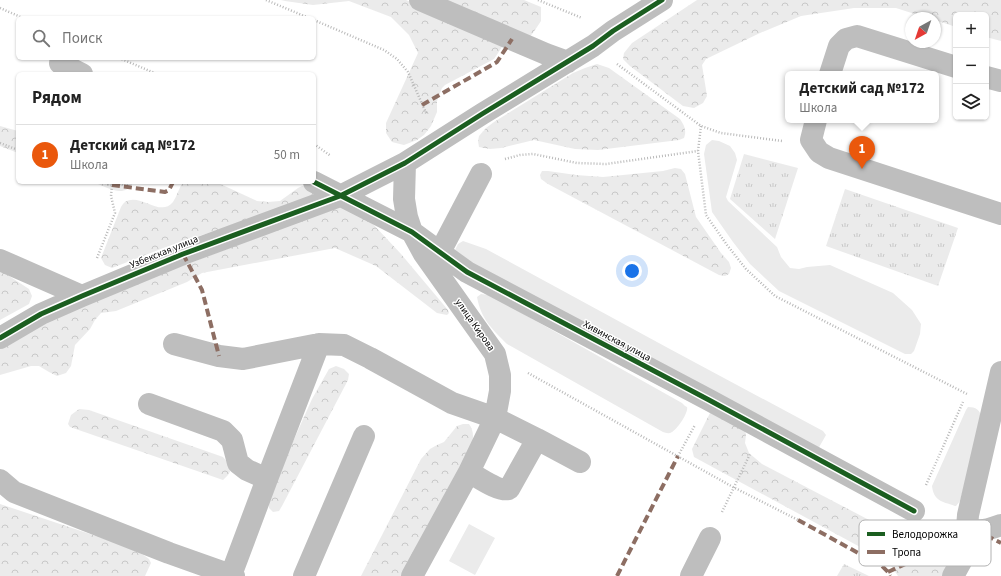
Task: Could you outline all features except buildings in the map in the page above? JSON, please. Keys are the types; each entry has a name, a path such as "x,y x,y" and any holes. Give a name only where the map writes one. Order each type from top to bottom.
{"street":[{"path":"420,0 568,62"},
{"name":"Узбекская улица","path":"0,338 41,314 82,296 183,254 340,196 405,163 568,62 662,0"},
{"path":"831,71 839,46 846,39 857,36 953,66"},
{"path":"60,63 78,72"},
{"path":"989,78 1001,81"},
{"path":"815,123 811,140 819,152 829,158 1001,214"},
{"name":"улица Кирова","path":"405,163 404,199 407,217 412,232 424,254 495,354 500,376 500,391 495,418 469,472 412,576"},
{"path":"440,252 481,174"},
{"name":"Хивинская улица","path":"316,183 412,232 467,272 702,396 914,511"},
{"path":"0,260 82,296"},
{"path":"174,344 219,356 243,359 319,344 344,345 452,404 495,418 580,462"},
{"path":"0,480 14,492 233,576 267,480 319,344"},
{"path":"968,520 1001,372"},
{"path":"149,404 223,431 232,440 238,463 247,470 267,480"},
{"path":"304,576 364,436"},
{"path":"469,472 496,487 506,490 509,489 537,439"},
{"path":"991,528 1001,525"},
{"path":"691,576 710,538"},
{"path":"953,576 959,566"}],"path":[{"path":"268,0 304,16"},
{"path":"538,0 594,24 608,27 613,31"},
{"path":"0,8 18,16"},
{"path":"316,21 384,50 398,59 408,72 431,124 440,140"},
{"path":"593,46 701,126 721,133 814,145"},
{"path":"124,60 152,72"},
{"path":"701,126 698,151 706,215 727,245 746,268 775,296 967,394 994,406"},
{"path":"0,143 16,149"},
{"path":"481,174 489,167 506,158 520,155 533,154 577,163 606,164 698,151"},
{"path":"82,296 115,213 111,196 112,184"},
{"path":"495,354 733,487 798,520"},
{"path":"914,511 964,401"},
{"path":"710,538 733,487 762,429"},
{"path":"678,456 688,438"}],"green space":[{"path":"281,0 406,0 500,40 504,44 494,59 442,88 437,101 437,112 431,126 424,135 417,140 404,145 392,142 386,133 386,123 418,53 409,35 391,17 349,1 313,5"},
{"path":"441,0 524,0 541,7 541,21 529,38"},
{"path":"697,0 1001,0 1001,41 989,38 989,12 953,12 953,26 941,22 941,12 908,12 896,8 854,8 801,16 760,33 706,59 702,65 707,96 703,103 694,108 683,106 623,59 624,53 632,43"},
{"path":"597,64 609,68 680,119 685,128 684,138 679,140 598,150 575,149 534,140 501,148 490,149 479,147 479,136 494,122 573,73"},
{"path":"0,126 16,130 16,152 0,146"},
{"path":"712,140 719,141 730,146 735,153 737,160 726,197 728,201 777,247 781,257 790,268 799,269 830,265 893,293 912,310 921,324 920,334 914,351 911,354 905,354 779,291 750,264 712,212 704,154 706,145"},
{"path":"744,154 798,168 775,239 730,199"},
{"path":"675,168 681,169 685,174 696,217 729,262 731,268 729,274 725,276 719,275 548,184 541,179 540,175 542,171 548,171 603,177 663,171"},
{"path":"98,184 132,184 125,190 120,191 109,189"},
{"path":"182,184 220,184 257,201 268,202 280,201 302,186 311,186 317,197 166,247 112,268 105,265 101,258 121,207 125,202 137,200 162,207 168,206 173,202"},
{"path":"845,189 958,228 938,286 826,246"},
{"path":"341,206 372,223 401,254 448,310 449,313 447,315 437,313 376,266 335,248 202,273 187,282 116,311 101,313 90,329 75,345 71,366 66,373 57,376 39,366 31,366 0,375 0,346 65,310"},
{"path":"463,241 486,249 823,431 826,435 818,449 456,259 454,252 458,244"},
{"path":"0,270 29,289 32,296 29,304 0,320"},
{"path":"481,294 488,295 511,307 682,403 687,407 687,409 682,421 674,431 669,433 663,432 507,344 484,318 477,297"},
{"path":"336,366 344,369 349,374 348,380 282,506 279,511 273,512 269,508 269,500 279,473 312,399 329,369"},
{"path":"968,407 977,410 982,418 960,501 955,506 936,498 932,486"},
{"path":"79,409 89,410 223,457 231,470 223,480 70,427 68,424 71,415"},
{"path":"711,411 744,425 746,435 745,443 749,453 762,464 869,520 859,520 859,546 694,457 692,449"},
{"path":"469,424 473,433 471,450 402,576 361,576 421,459 430,449 444,442 457,426"},
{"path":"0,504 132,548 149,559 151,563 145,576 0,576"},
{"path":"469,524 495,538 475,575 449,561"},
{"path":"844,564 869,576 837,576"},
{"path":"891,566 948,566 944,576 898,576"}],"marked path":[{"path":"422,105 497,62 512,39"},
{"path":"112,185 165,192 169,190 172,184"},
{"path":"183,254 202,290 219,356"},
{"path":"617,576 678,456"},
{"path":"798,520 859,553"},
{"path":"991,538 1001,543"},
{"path":"882,566 890,576"},
{"path":"888,572 901,566"}],"cycle path":[{"path":"0,338 41,314 82,296 183,254 340,196 405,163 593,46 613,31 662,0"},
{"path":"316,183 412,232 467,272 709,400 914,511"}],"place":[{"name":"Детский сад №172","path":"862,169"}]}
